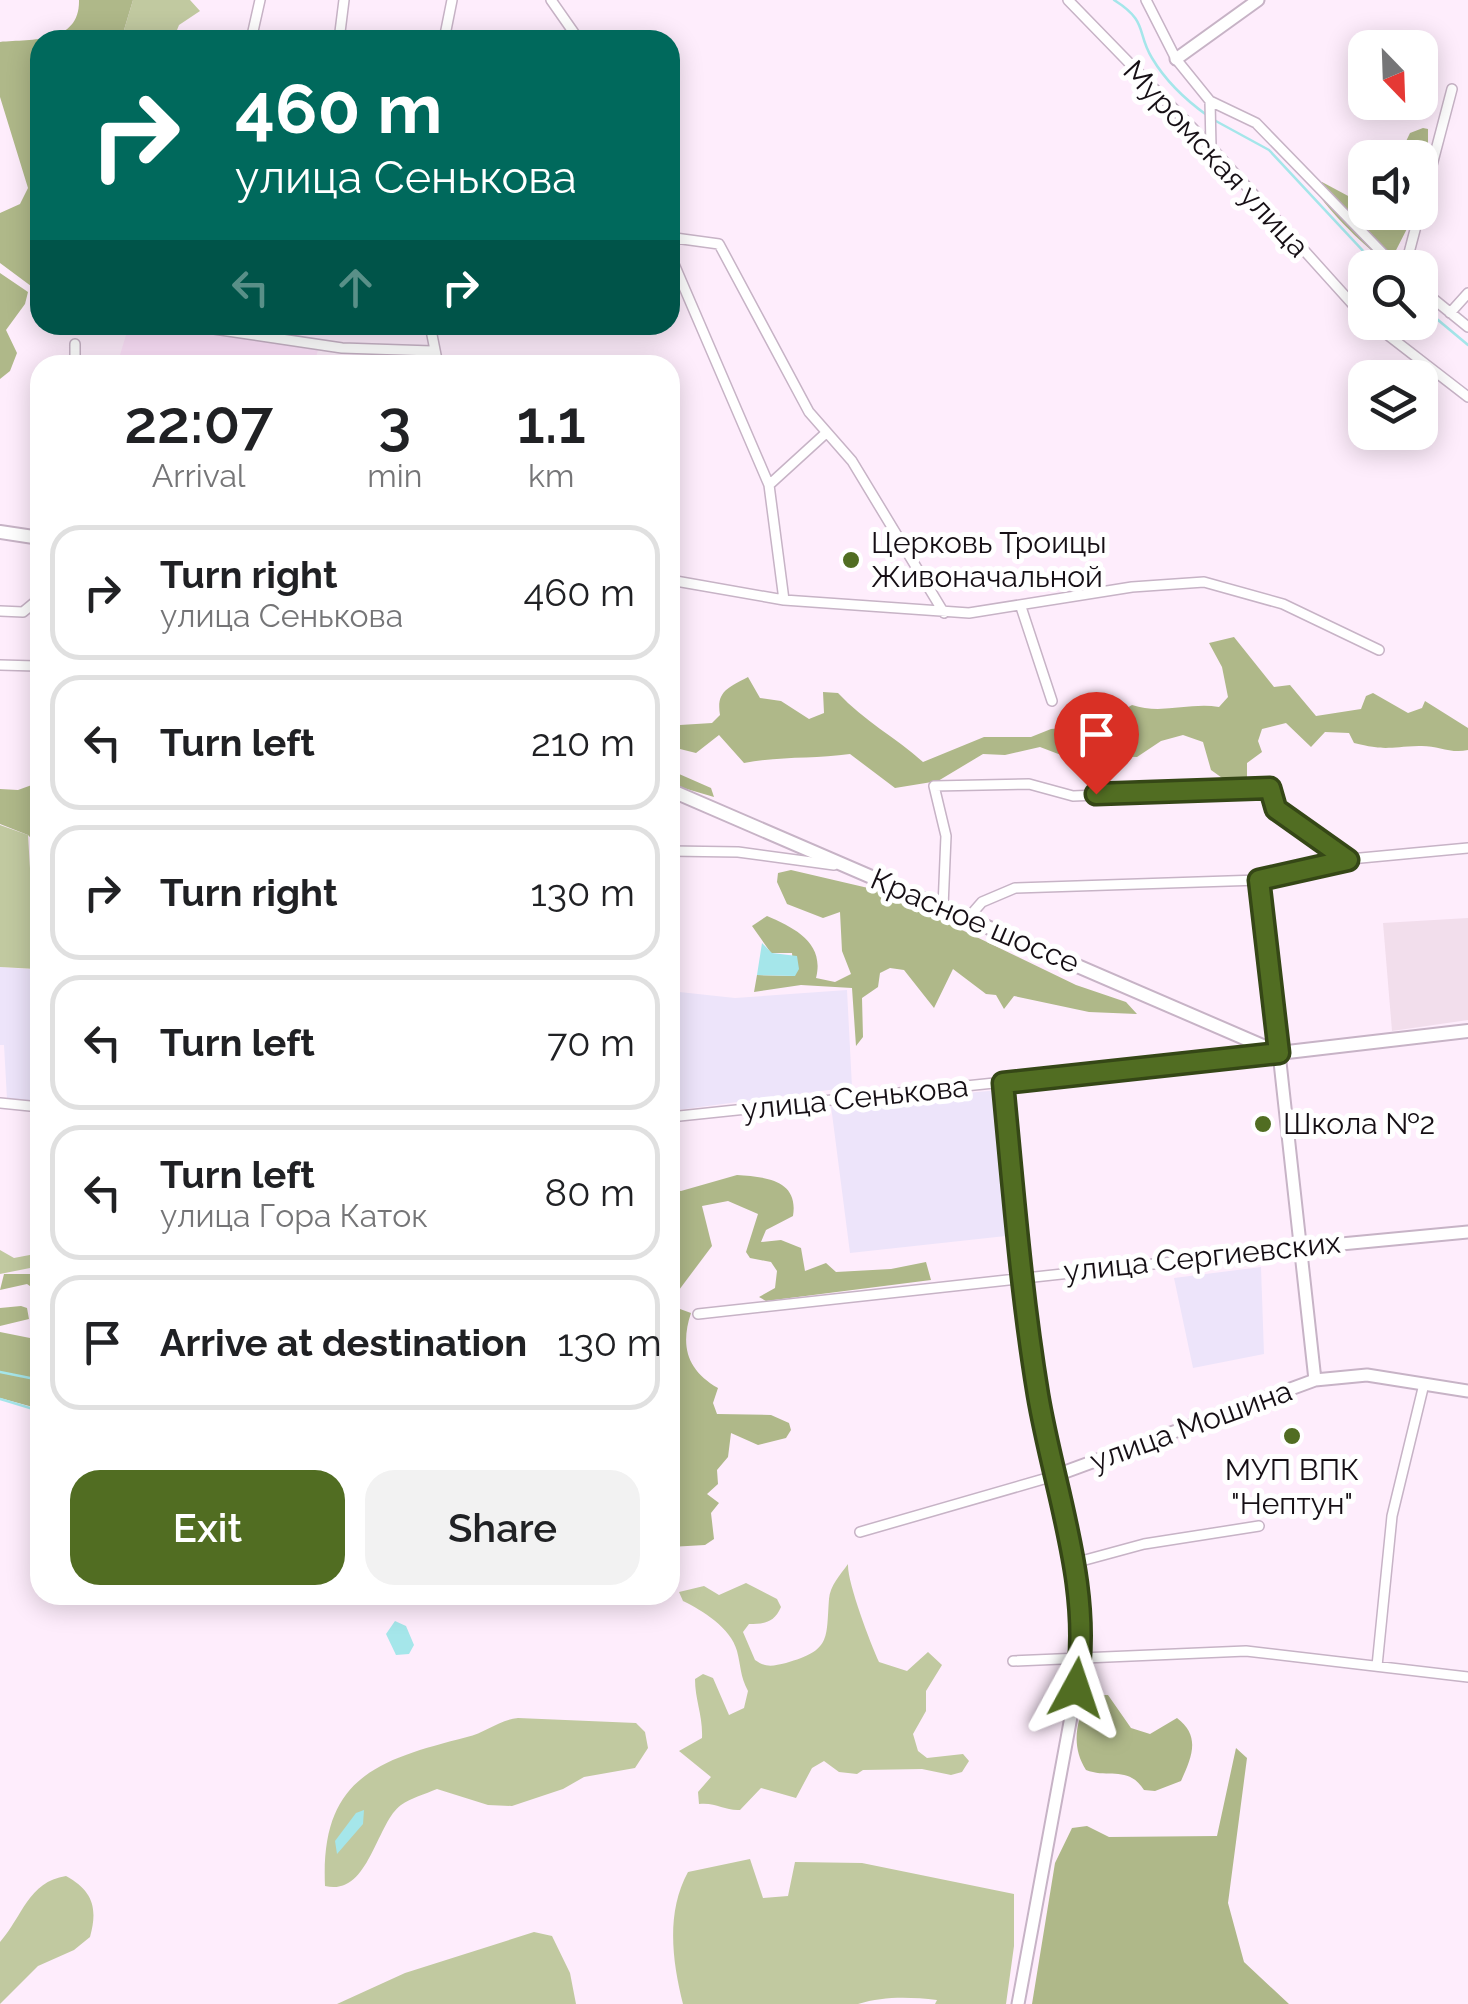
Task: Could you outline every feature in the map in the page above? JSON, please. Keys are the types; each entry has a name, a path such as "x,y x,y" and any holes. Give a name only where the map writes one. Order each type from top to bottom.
{"main road":[{"path":"0,532 30,536"},
{"name":"Красное шоссе","path":"680,794 1279,1053"},
{"path":"1279,1053 1468,1031"}],"street":[{"path":"253,30 260,0"},
{"path":"340,30 344,0"},
{"path":"446,30 452,0"},
{"path":"551,0 572,30"},
{"name":"Муромская улица","path":"1068,0 1211,147 1348,298"},
{"path":"1146,0 1176,59 1210,100 1256,123 1379,250"},
{"path":"1176,59 1258,0"},
{"path":"1410,250 1452,89"},
{"path":"1210,100 1211,147"},
{"path":"680,239 720,244 777,358 826,434 872,492 944,613"},
{"path":"680,280 769,485 784,600"},
{"path":"1450,313 1468,292"},
{"path":"1438,303 1468,328"},
{"path":"254,335 342,348 432,351"},
{"path":"431,335 434,355"},
{"name":"Муромская улица","path":"1394,340 1468,397"},
{"path":"75,344 75,355"},
{"path":"769,485 826,434"},
{"path":"680,582 784,600 944,613 1021,607 1132,587 1204,582 1283,604 1379,650"},
{"path":"0,612 23,612 30,606"},
{"path":"1021,607 1052,701"},
{"path":"0,665 30,666"},
{"path":"943,907 946,836 934,786 1029,784 1073,796 1270,788 1276,809 1348,860"},
{"path":"968,918 982,902 1016,888 1259,880 1348,860 1468,848"},
{"path":"680,851 738,852 852,868"},
{"path":"1259,880 1315,1380"},
{"path":"1234,1058 1241,1036"},
{"name":"улица Сенькова","path":"680,1117 1279,1053"},
{"path":"1003,1083 1021,1275 1054,1476 1074,1563 1082,1657 1018,2004"},
{"path":"0,1103 30,1106"},
{"name":"улица Сергиевских","path":"698,1314 1021,1275 1468,1232"},
{"name":"улица Мошина","path":"860,1532 1054,1476 1315,1380 1367,1375 1468,1391"},
{"path":"1377,1666 1392,1516 1424,1384"},
{"path":"1074,1563 1144,1544 1259,1526"},
{"path":"1013,1661 1246,1651 1468,1677"}],"shaded area":[{"path":"126,335 300,335 299,340 320,342 317,355 120,355"},
{"path":"1468,918 1468,1020 1392,1031 1383,923"},
{"path":"0,967 30,969 30,1100 7,1099 4,1045 0,1045"},
{"path":"847,990 852,1087 680,1110 680,992 735,998"},
{"path":"999,1090 1015,1235 850,1253 831,1106"},
{"path":"1261,1267 1264,1354 1193,1368 1174,1278"}],"green space":[{"path":"79,0 133,0 124,30 66,30 77,14"},
{"path":"133,0 190,0 200,11 177,30 124,30"},
{"path":"30,40 30,285 0,263 0,213 20,204 28,188 0,97 0,42"},
{"path":"1428,129 1428,140 1407,140 1410,133"},
{"path":"1322,182 1348,196 1348,228 1324,202 1313,184"},
{"path":"1350,230 1406,230 1396,250 1372,250"},
{"path":"0,273 28,292 25,304 6,330 17,353 10,371 0,379"},
{"path":"1234,637 1274,687 1290,685 1316,716 1361,709 1366,696 1373,693 1408,713 1422,708 1425,701 1468,728 1468,750 1373,747 1354,743 1349,733 1325,732 1311,747 1286,723 1262,729 1258,741 1262,752 1247,763 1247,779 1232,785 1211,770 1203,742 1183,735 1161,741 1137,757 1061,755 1040,747 1005,755 983,754 938,781 895,788 850,754 744,763 719,735 696,753 680,749 680,725 712,723 720,715 720,700 725,691 748,677 760,698 781,701 809,719 824,713 823,692 838,693 923,762 984,737 1031,737 1051,729 1097,725 1132,705 1154,709 1219,707 1228,697 1222,667 1209,643"},
{"path":"680,774 711,788 714,797 680,787"},
{"path":"30,786 30,837 0,824 0,789"},
{"path":"0,825 28,835 30,969 0,967"},
{"path":"791,870 881,891 1076,985 1126,1002 1137,1014 1089,1012 1014,996 1004,1009 996,995 986,994 953,969 934,1008 904,970 890,968 880,973 878,987 862,998 863,1037 856,1046 852,988 801,985 754,992 757,975 794,976 792,953 771,953 752,926 767,916 797,932 812,946 818,966 816,978 835,982 851,974 842,951 840,912 823,918 787,904 777,882 778,873"},
{"path":"737,1175 777,1182 791,1194 793,1216 766,1230 761,1242 781,1240 801,1248 805,1271 826,1263 836,1272 891,1269 926,1262 931,1280 766,1301 759,1297 775,1288 777,1271 771,1262 750,1258 746,1252 758,1214 728,1201 702,1206 712,1246 680,1289 681,1191"},
{"path":"0,1250 14,1258 30,1255 30,1268 0,1274"},
{"path":"4,1274 30,1274 30,1286 0,1290"},
{"path":"0,1308 27,1308 29,1319 0,1326"},
{"path":"680,1309 691,1313 686,1336 693,1365 718,1388 713,1403 717,1414 771,1415 789,1423 791,1430 786,1438 758,1445 731,1433 728,1457 717,1470 718,1484 707,1494 719,1503 711,1513 714,1539 705,1545 680,1546"},
{"path":"0,1332 30,1338 30,1406 0,1398"},
{"path":"848,1564 855,1598 879,1662 907,1671 928,1652 942,1665 926,1691 926,1711 913,1734 918,1751 927,1758 963,1754 969,1761 962,1772 951,1775 922,1769 863,1770 857,1774 839,1772 824,1761 812,1768 796,1798 761,1788 740,1810 699,1804 698,1792 711,1777 679,1751 702,1738 695,1679 703,1674 713,1678 729,1715 744,1708 748,1691 729,1635 707,1615 683,1601 680,1592 704,1586 719,1595 746,1583 777,1599 781,1607 772,1619 749,1624 743,1632 755,1660 777,1665 819,1648 826,1634 830,1594"},
{"path":"1108,1695 1131,1728 1150,1734 1177,1718 1185,1725 1192,1747 1181,1781 1155,1791 1144,1790 1125,1775 1086,1770 1078,1752 1078,1726 1087,1699"},
{"path":"518,1718 636,1723 645,1732 648,1748 635,1768 584,1777 563,1789 512,1806 488,1805 437,1789 414,1798 392,1814 352,1881 325,1886 326,1849 333,1820 344,1797 361,1779 407,1755"},
{"path":"1236,1748 1247,1758 1228,1903 1244,1962 1289,2004 1032,2004 1055,1863 1072,1828 1087,1826 1109,1837 1217,1836"},
{"path":"750,1859 763,1898 788,1896 795,1862 862,1863 1014,1894 1014,1946 1006,2004 935,2004 937,2000 907,1998 858,2004 683,2004 673,1937 681,1887 688,1872"},
{"path":"66,1876 91,1901 90,1937 74,1950 38,1966 0,2004 0,1942 34,1893 53,1879"},
{"path":"534,1932 552,1936 570,1973 576,2004 337,2004 405,1973"}],"water":[{"path":"762,943 772,953 797,956 799,969 795,976 757,975"},
{"path":"395,1621 406,1626 414,1645 409,1654 396,1655 386,1634"},
{"path":"364,1810 363,1824 337,1854 335,1841 356,1813"}],"waterway":[{"path":"1114,0 1137,21 1147,49 1163,74 1208,116"},
{"path":"1214,120 1269,150 1362,250"},
{"path":"1438,320 1468,345"},
{"path":"0,1372 30,1378"},
{"path":"0,1399 30,1408"}],"place":[{"name":"Церковь Троицы Живоначальной","path":"851,560"},
{"name":"Школа №2","path":"1263,1124"},
{"name":"МУП ВПК \"Нептун\"","path":"1292,1436"}],"route":[{"path":"1076,1688 1082,1657 1072,1546 1038,1393 1021,1275 1003,1083 1279,1053 1275,992 1259,880 1348,860 1276,809 1270,788 1096,794"}]}
